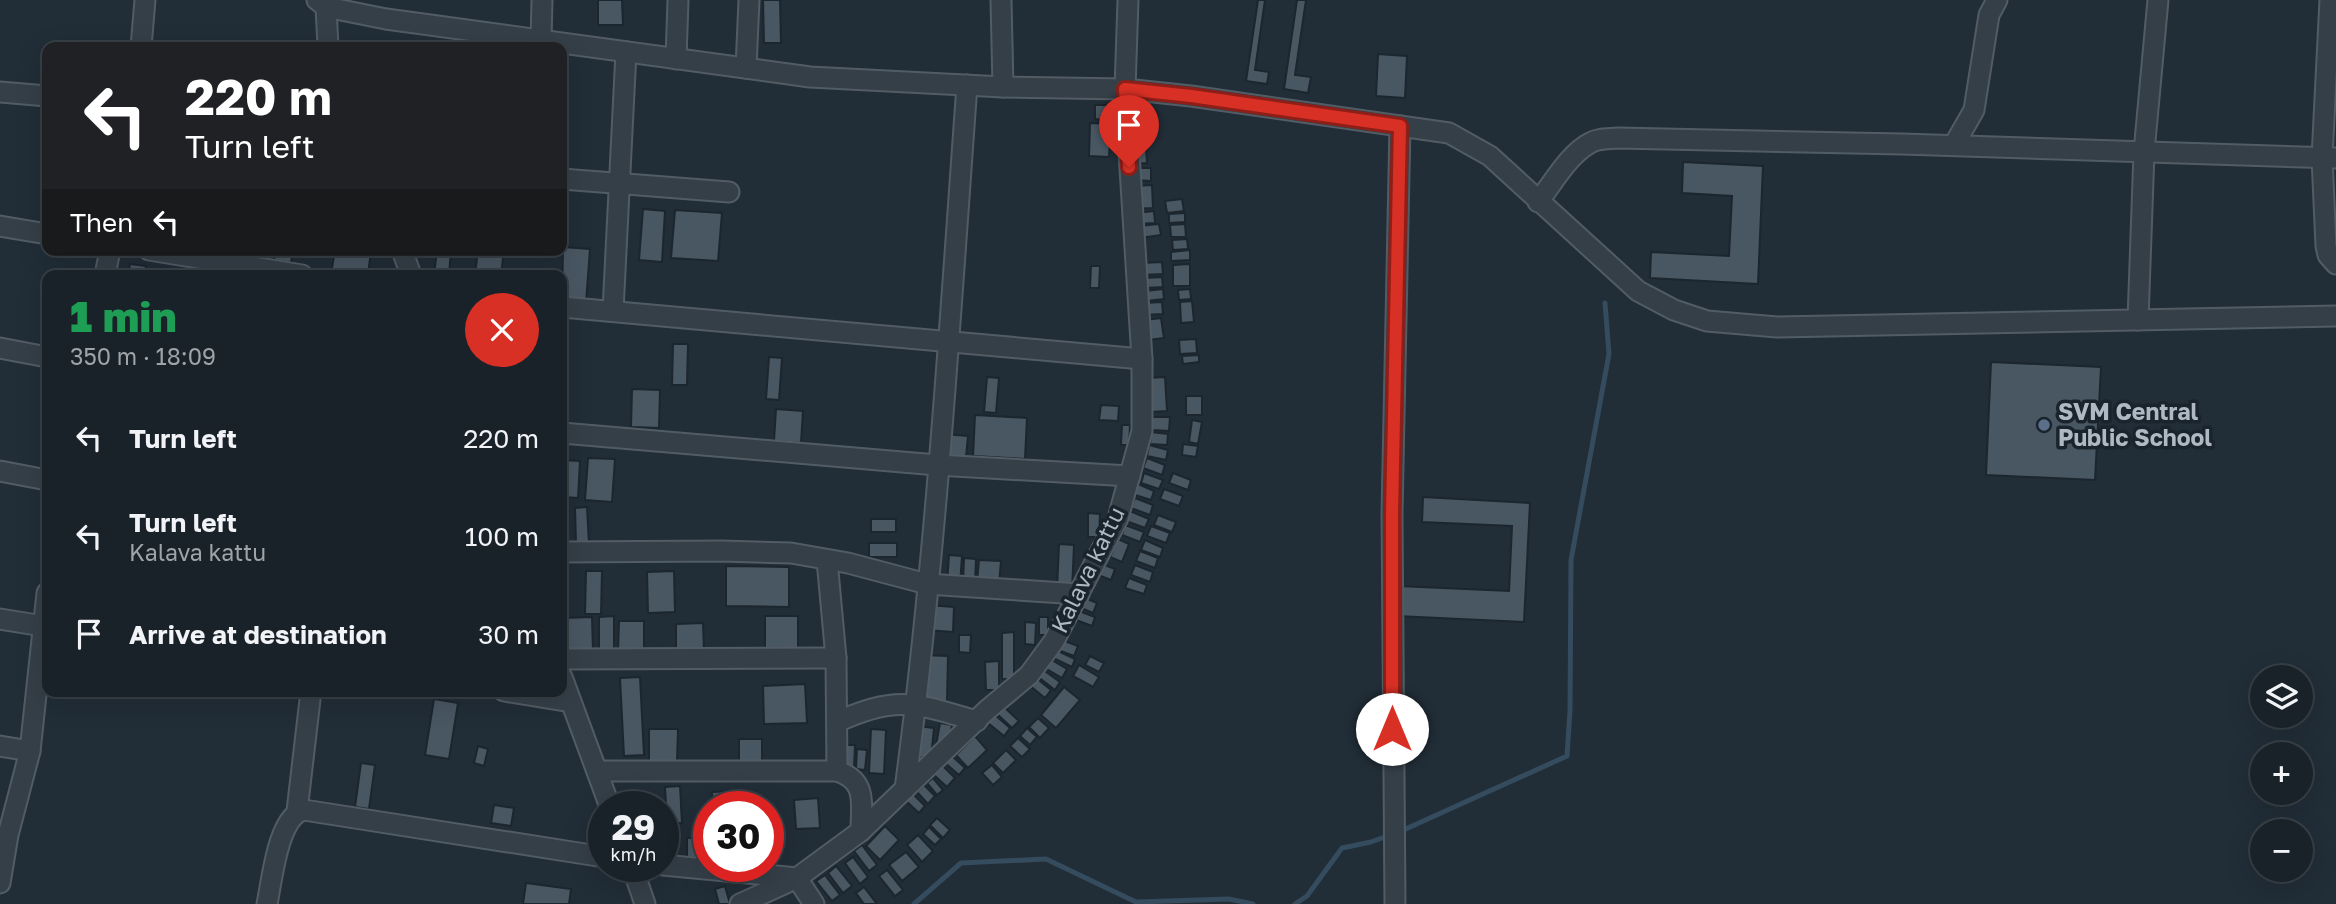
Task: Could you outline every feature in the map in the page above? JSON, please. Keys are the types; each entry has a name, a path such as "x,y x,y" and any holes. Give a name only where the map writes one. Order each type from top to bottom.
{"street":[{"path":"141,42 145,0"},
{"path":"541,40 542,0"},
{"path":"677,59 678,0"},
{"path":"746,68 749,0"},
{"path":"1001,0 1003,87"},
{"name":"Kalava kattu","path":"740,904 797,878 861,831 1029,675 1054,641 1118,518 1142,431 1142,359 1125,89 1128,0"},
{"path":"1954,145 1974,110 1989,15 1997,0"},
{"path":"2138,320 2144,152 2158,0"},
{"path":"2330,0 2326,246 2328,254 2336,264"},
{"path":"327,42 322,4 386,19 555,42"},
{"path":"567,44 810,77 1003,87 1125,89 1450,133 1490,156 1639,291 1674,310 1707,321 1777,327 2336,316"},
{"path":"613,311 626,52"},
{"path":"905,789 927,584 967,85"},
{"path":"0,92 42,96"},
{"path":"1395,904 1392,810 1392,514 1400,126"},
{"path":"1538,202 1575,154 1588,143 1598,139 1954,145 2329,158"},
{"path":"567,179 729,192"},
{"path":"0,226 42,233"},
{"path":"186,256 271,270"},
{"path":"567,307 1142,359"},
{"path":"0,348 42,356"},
{"path":"567,433 937,465 1130,476"},
{"path":"0,471 42,479"},
{"path":"567,552 791,553 927,584 1079,594"},
{"path":"827,560 836,659 837,771"},
{"path":"0,618 42,626"},
{"path":"0,883 4,834 30,751 42,636"},
{"path":"567,659 836,659"},
{"path":"567,691 604,791"},
{"path":"267,904 282,834 297,811 310,697"},
{"path":"541,697 571,702"},
{"path":"837,722 885,704 916,704 977,721"},
{"path":"0,746 30,751"},
{"path":"597,771 837,771 853,778 858,785 861,831"},
{"path":"297,811 320,811 588,854"},
{"path":"679,867 797,878 814,904"},
{"path":"637,882 645,904"}],"building":[{"path":"598,0 622,0 623,25 598,25"},
{"path":"763,0 780,0 781,43 764,43"},
{"path":"1258,0 1265,0 1255,70 1269,72 1267,84 1246,81"},
{"path":"1297,0 1306,0 1295,75 1311,77 1308,93 1284,89"},
{"path":"1378,54 1407,56 1405,98 1376,96"},
{"path":"1095,105 1111,105 1111,120 1095,119"},
{"path":"1090,123 1111,124 1109,157 1089,156"},
{"path":"1146,148 1147,163 1132,164 1130,149"},
{"path":"1683,162 1763,166 1758,284 1650,278 1651,252 1729,256 1732,196 1682,193"},
{"path":"1132,168 1151,168 1151,181 1132,180"},
{"path":"1152,185 1153,208 1134,209 1133,186"},
{"path":"1182,199 1184,211 1167,213 1165,201"},
{"path":"643,209 665,211 662,262 639,260"},
{"path":"675,210 722,213 718,261 671,258"},
{"path":"1154,211 1155,223 1137,224 1136,213"},
{"path":"1185,213 1185,222 1169,223 1169,214"},
{"path":"1159,224 1161,235 1140,238 1139,226"},
{"path":"1185,224 1186,237 1171,237 1170,225"},
{"path":"1187,239 1188,249 1173,250 1172,240"},
{"path":"567,247 590,249 586,303 567,301 567,270 563,270 563,256 567,256"},
{"path":"1190,250 1190,260 1171,261 1171,252"},
{"path":"275,256 292,256 291,263 274,260"},
{"path":"334,256 370,256 369,270 332,270"},
{"path":"436,256 451,256 449,270 435,270"},
{"path":"477,256 503,256 502,270 476,270"},
{"path":"1162,262 1163,274 1141,275 1141,263"},
{"path":"130,264 146,266 146,270 129,270"},
{"path":"1190,264 1190,286 1173,286 1173,265"},
{"path":"1091,266 1100,266 1099,288 1090,288"},
{"path":"1162,277 1163,287 1145,288 1144,278"},
{"path":"1163,289 1164,299 1146,301 1145,291"},
{"path":"1190,289 1191,299 1179,300 1178,290"},
{"path":"1192,301 1194,322 1181,323 1180,302"},
{"path":"1162,302 1163,314 1144,315 1144,303"},
{"path":"1161,318 1164,338 1148,340 1145,320"},
{"path":"1196,339 1197,353 1180,354 1179,340"},
{"path":"673,344 688,344 687,385 672,385"},
{"path":"1199,355 1199,362 1183,364 1182,356"},
{"path":"769,357 782,358 779,400 766,399"},
{"path":"1991,362 2101,367 2095,480 1986,475"},
{"path":"987,377 999,378 996,413 984,412"},
{"path":"1165,377 1167,411 1151,412 1149,378"},
{"path":"632,389 660,390 659,428 631,427"},
{"path":"1186,396 1202,396 1202,415 1186,415"},
{"path":"1101,405 1119,406 1118,421 1099,420"},
{"path":"776,409 803,411 801,443 774,441"},
{"path":"975,415 1027,418 1025,459 973,456"},
{"path":"1152,417 1170,417 1169,431 1152,430"},
{"path":"1192,420 1202,422 1198,444 1189,442"},
{"path":"1122,425 1130,425 1129,445 1121,445"},
{"path":"1151,432 1168,434 1167,445 1150,444"},
{"path":"944,434 968,436 966,457 942,455"},
{"path":"1183,444 1198,446 1196,457 1182,455"},
{"path":"1149,445 1168,450 1166,460 1147,456"},
{"path":"588,458 615,459 612,502 585,500"},
{"path":"1147,458 1165,465 1162,475 1143,468"},
{"path":"567,460 580,461 578,498 567,497"},
{"path":"1144,473 1163,480 1159,489 1141,483"},
{"path":"1173,473 1191,480 1188,490 1169,483"},
{"path":"1136,483 1154,491 1151,500 1132,494"},
{"path":"1164,489 1183,496 1179,506 1160,499"},
{"path":"1423,497 1530,503 1524,622 1397,616 1398,586 1509,591 1512,526 1422,522"},
{"path":"1135,498 1153,505 1150,515 1131,508"},
{"path":"587,507 589,544 576,545 575,508"},
{"path":"1130,511 1149,519 1145,528 1126,521"},
{"path":"1088,513 1100,514 1099,537 1088,537"},
{"path":"1158,515 1176,522 1172,532 1154,525"},
{"path":"871,519 896,519 896,532 871,532"},
{"path":"1125,525 1144,532 1140,542 1122,535"},
{"path":"1151,526 1170,533 1166,543 1147,536"},
{"path":"1118,539 1129,544 1122,562 1110,557"},
{"path":"1145,540 1163,548 1160,557 1141,550"},
{"path":"869,543 897,543 897,557 869,557"},
{"path":"1059,544 1074,545 1072,591 1057,590"},
{"path":"1140,551 1158,558 1155,568 1136,561"},
{"path":"949,555 962,556 960,585 947,584"},
{"path":"964,558 976,559 975,583 963,582"},
{"path":"979,560 1001,561 999,584 977,582"},
{"path":"1102,564 1115,569 1111,580 1098,575"},
{"path":"1135,565 1153,572 1150,582 1131,575"},
{"path":"726,566 789,567 789,607 726,606"},
{"path":"586,571 602,571 601,614 585,614"},
{"path":"674,571 675,612 648,613 647,572"},
{"path":"1129,578 1147,585 1144,594 1125,588"},
{"path":"1085,598 1097,603 1093,613 1081,608"},
{"path":"927,605 954,607 953,632 926,630"},
{"path":"1079,611 1095,617 1092,626 1076,620"},
{"path":"614,616 614,650 599,651 599,617"},
{"path":"765,616 798,616 798,651 765,651"},
{"path":"592,617 593,650 567,651 567,618"},
{"path":"1039,617 1048,617 1048,635 1039,635"},
{"path":"619,621 644,621 644,653 618,652"},
{"path":"1025,622 1036,623 1035,645 1025,644"},
{"path":"703,623 704,652 676,653 676,624"},
{"path":"1014,632 1014,679 1002,679 1002,633"},
{"path":"959,635 971,635 970,653 959,652"},
{"path":"1062,640 1078,646 1074,656 1058,650"},
{"path":"1056,650 1075,659 1072,667 1053,658"},
{"path":"922,655 948,656 947,702 921,701"},
{"path":"1090,656 1104,663 1099,672 1085,665"},
{"path":"1050,659 1067,669 1062,678 1045,668"},
{"path":"999,661 999,690 986,690 985,662"},
{"path":"1079,665 1099,677 1093,687 1073,676"},
{"path":"1042,669 1060,682 1055,690 1037,676"},
{"path":"640,677 644,755 624,756 620,678"},
{"path":"1035,677 1051,690 1045,698 1029,685"},
{"path":"805,684 807,723 764,724 763,686"},
{"path":"1064,687 1080,700 1056,728 1041,715"},
{"path":"434,699 458,703 449,759 425,755"},
{"path":"1003,706 1019,721 1012,728 996,713"},
{"path":"995,715 1010,728 1004,736 988,723"},
{"path":"1038,718 1049,728 1040,738 1029,727"},
{"path":"940,723 952,725 948,747 936,745"},
{"path":"917,726 934,728 931,758 914,757"},
{"path":"1027,728 1037,737 1030,745 1020,736"},
{"path":"649,729 678,729 677,762 649,762"},
{"path":"871,729 886,730 884,774 869,773"},
{"path":"975,736 987,750 968,768 956,755"},
{"path":"1018,738 1030,749 1022,757 1010,746"},
{"path":"739,739 762,739 762,762 739,762"},
{"path":"843,745 855,745 854,769 843,769"},
{"path":"478,746 488,749 484,766 474,763"},
{"path":"857,749 867,750 865,770 856,769"},
{"path":"1006,750 1016,760 1003,773 993,763"},
{"path":"951,755 965,768 959,775 944,762"},
{"path":"361,763 375,765 369,809 355,807"},
{"path":"992,765 1002,777 993,785 982,773"},
{"path":"943,766 955,778 947,787 934,775"},
{"path":"933,778 943,790 937,795 927,783"},
{"path":"924,785 935,796 928,804 917,792"},
{"path":"680,786 682,823 679,823 679,791 665,791 665,787"},
{"path":"913,794 925,806 919,813 906,801"},
{"path":"818,798 820,828 796,829 794,800"},
{"path":"494,805 514,808 511,826 491,823"},
{"path":"937,818 950,830 943,838 930,825"},
{"path":"885,826 899,840 880,860 866,846"},
{"path":"929,827 941,839 935,845 923,834"},
{"path":"918,835 933,851 922,862 907,845"},
{"path":"687,838 693,838 693,864 687,864"},
{"path":"862,845 877,865 869,871 854,851"},
{"path":"906,852 919,867 902,881 889,865"},
{"path":"853,857 868,877 860,884 845,863"},
{"path":"836,866 852,886 843,893 828,873"},
{"path":"887,870 903,890 895,896 879,876"},
{"path":"825,875 840,895 832,901 816,881"},
{"path":"526,883 571,889 569,904 523,904"},
{"path":"725,886 730,904 719,904 715,889"},
{"path":"864,887 877,904 864,904 856,893"}],"waterway":[{"path":"1399,832 1567,756 1571,560 1609,354 1605,303"},
{"path":"1295,904 1307,896 1342,848 1390,835"},
{"path":"914,904 961,863 1046,859 1136,902 1229,899 1253,904"}],"place":[{"name":"SVM Central Public School","path":"2044,425"}],"route":[{"path":"1129,167 1125,89 1400,126 1392,514 1392,729"}]}
